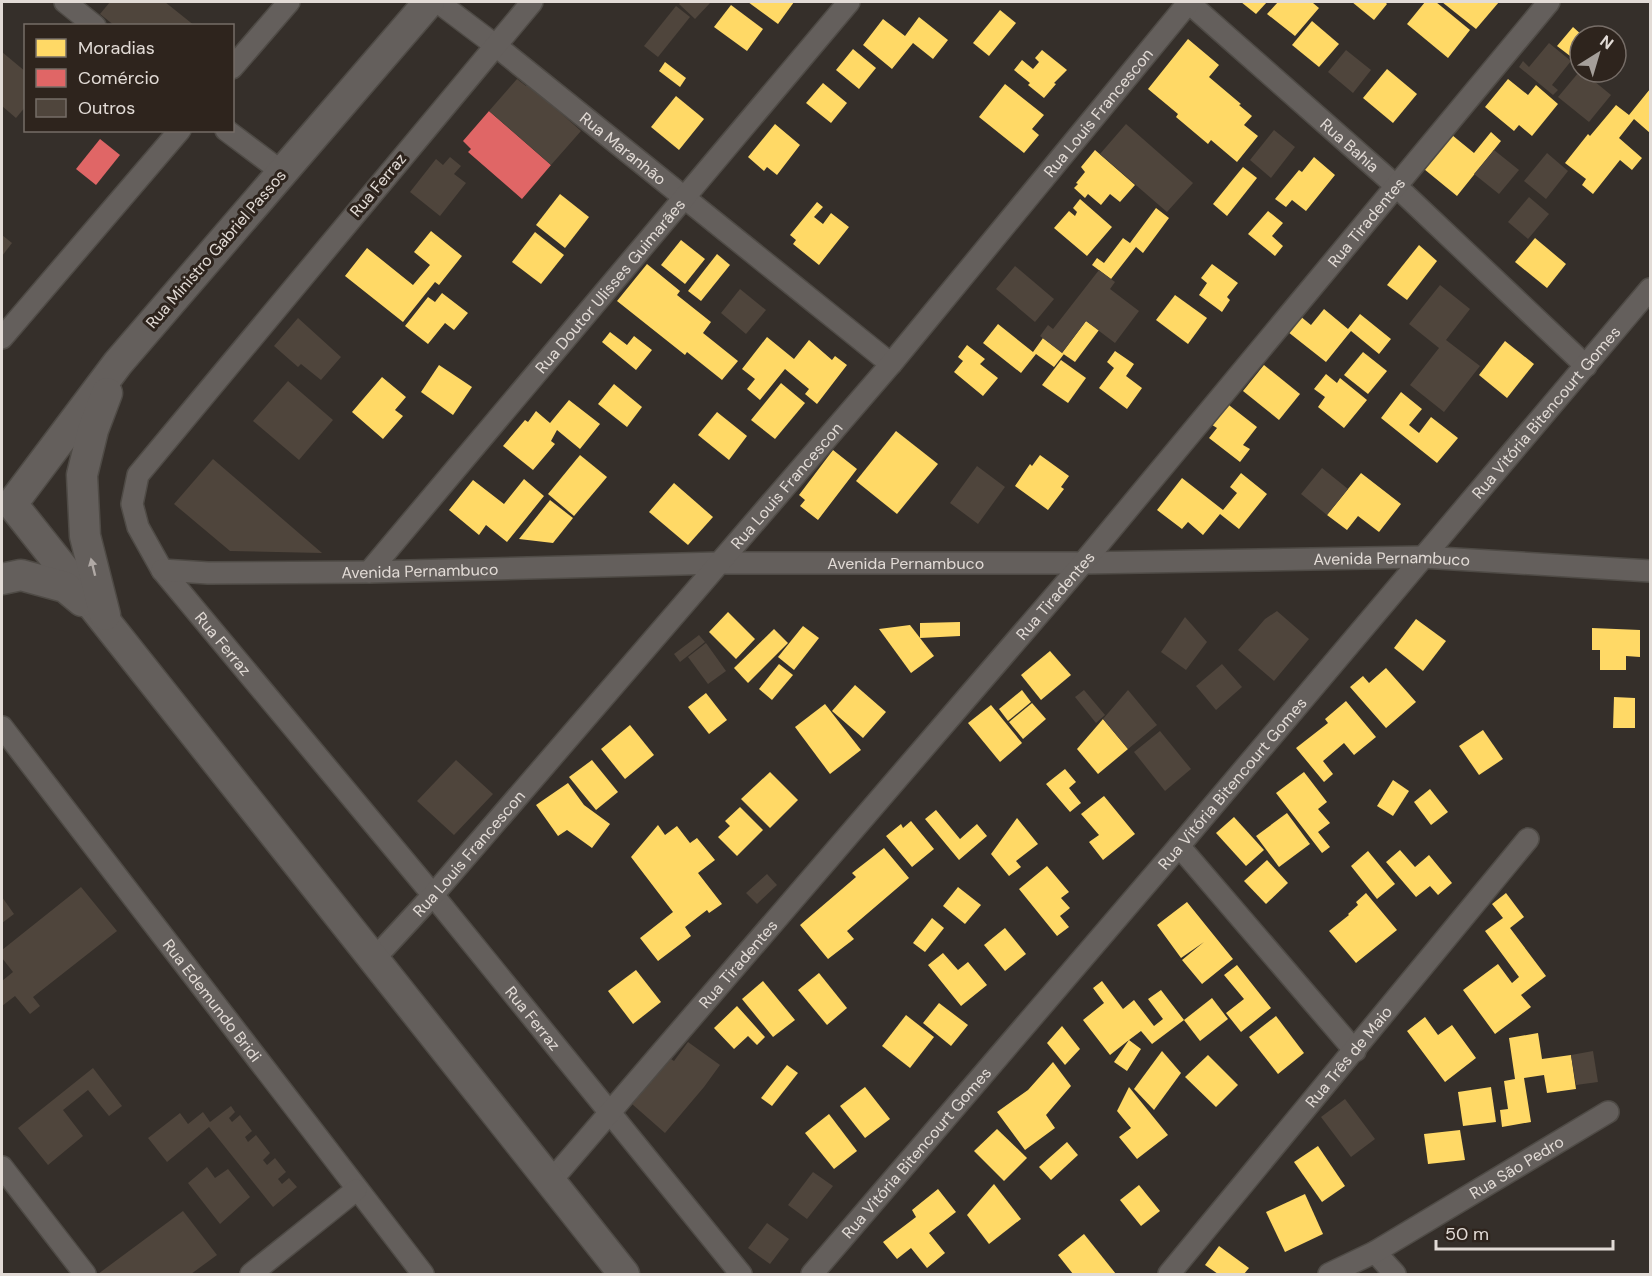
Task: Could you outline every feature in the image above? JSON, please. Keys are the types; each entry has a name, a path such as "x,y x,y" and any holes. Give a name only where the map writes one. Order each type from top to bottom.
{"main road":[{"name":"Rua Ministro Gabriel Passos","path":"108,623 12,504 118,363 429,2"},
{"path":"108,623 85,536 82,475 93,430 118,363"},
{"path":"2,579 21,575 65,587 108,623 624,1275"}],"street":[{"path":"65,2 92,24"},
{"path":"234,66 289,2"},
{"name":"Rua Maranhão","path":"438,2 495,45 891,364"},
{"name":"Rua Ferraz","path":"532,2 138,475 132,504 138,527 162,570 433,895 741,1275"},
{"name":"Rua Doutor Ulisses Guimarães","path":"369,572 849,2"},
{"name":"Rua Bahia","path":"1189,2 1395,185 1586,366"},
{"name":"Rua Louis Francescon","path":"374,959 433,895 891,364 1189,2"},
{"name":"Rua Tiradentes","path":"550,1182 1083,563 1549,2"},
{"path":"2,338 178,132"},
{"path":"229,132 282,172"},
{"name":"Rua Vitória Bitencourt Gomes","path":"812,1275 1179,846 1650,289"},
{"name":"Avenida Pernambuco","path":"162,570 208,573 369,572 720,563 1083,563 1422,557 1650,571"},
{"name":"Rua Edemundo Bridi","path":"2,728 423,1275"},
{"name":"Rua Três de Maio","path":"1169,1275 1528,839"},
{"path":"1179,846 1354,1051"},
{"name":"Rua São Pedro","path":"1329,1275 1375,1252 1608,1112"},
{"path":"2,1167 85,1275"},
{"path":"251,1275 356,1190"},
{"path":"1375,1252 1395,1275"}],"building: Moradias":[{"path":"748,2 794,2 778,24"},
{"path":"1241,2 1267,2 1256,14"},
{"path":"1278,2 1314,2 1319,8 1295,36 1267,14"},
{"path":"1352,2 1385,2 1387,4 1374,20"},
{"path":"1425,2 1436,2 1470,30 1448,58 1407,24"},
{"path":"1442,2 1499,2 1476,29"},
{"path":"731,5 763,29 747,51 714,27"},
{"path":"1000,10 1016,23 989,56 973,43"},
{"path":"919,17 948,40 933,59 913,43 892,69 863,45 883,19 905,36"},
{"path":"1312,21 1339,44 1319,67 1292,45"},
{"path":"1568,33 1568,54 1557,46"},
{"path":"1188,39 1219,65 1209,77 1252,116 1244,125 1258,136 1237,162 1211,140 1208,144 1176,117 1178,114 1148,89"},
{"path":"853,49 876,68 859,89 836,70"},
{"path":"1042,50 1067,70 1044,98 1014,70 1022,60 1033,69 1039,62 1035,58"},
{"path":"665,62 686,78 680,87 659,71"},
{"path":"1387,69 1417,94 1393,123 1363,98"},
{"path":"1508,79 1528,95 1536,85 1558,104 1532,136 1519,125 1514,131 1485,107"},
{"path":"823,83 847,103 831,123 806,103"},
{"path":"1005,84 1044,115 1032,129 1039,135 1024,153 979,117"},
{"path":"1650,89 1650,133 1634,119 1619,138 1642,158 1632,170 1620,160 1593,194 1582,185 1586,179 1565,163 1588,134 1590,136 1616,105 1629,115"},
{"path":"676,96 704,119 679,150 651,127"},
{"path":"775,124 800,145 777,175 767,167 764,171 748,157"},
{"path":"1491,132 1501,141 1457,196 1424,169 1452,135 1474,153"},
{"path":"1095,150 1135,185 1120,202 1110,194 1101,205 1088,194 1085,198 1074,188 1085,172 1081,167"},
{"path":"1314,157 1335,175 1306,211 1292,200 1286,207 1275,199 1299,170 1302,172"},
{"path":"1243,167 1257,178 1227,216 1213,204"},
{"path":"560,194 589,217 565,248 536,225"},
{"path":"1080,199 1112,227 1087,256 1054,228 1069,211 1075,216 1077,212 1073,208"},
{"path":"817,202 823,207 814,217 823,224 831,213 849,227 819,265 793,244 796,240 790,235"},
{"path":"1156,208 1169,218 1143,253 1136,247 1111,279 1092,265 1097,258 1104,263 1123,238 1130,243"},
{"path":"1268,211 1283,223 1272,236 1283,246 1275,256 1248,234"},
{"path":"431,231 462,256 439,285 435,282 403,322 345,276 367,248 413,285 430,265 414,252"},
{"path":"535,232 564,255 541,284 512,262"},
{"path":"1535,238 1566,264 1547,288 1515,262"},
{"path":"681,240 705,259 685,284 661,265"},
{"path":"1419,245 1437,261 1407,300 1387,285"},
{"path":"717,254 730,265 701,301 688,291"},
{"path":"647,264 680,291 677,295 711,322 703,333 738,361 722,380 687,352 685,355 617,301"},
{"path":"1212,264 1238,283 1227,297 1230,300 1222,312 1199,295 1207,283 1201,278"},
{"path":"442,293 468,313 454,330 445,323 428,344 405,326 428,297 435,302"},
{"path":"1175,295 1207,318 1188,344 1156,320"},
{"path":"1324,309 1348,329 1360,314 1391,339 1379,354 1351,331 1326,362 1288,332 1300,316 1311,325"},
{"path":"1086,321 1099,330 1075,362 1062,353"},
{"path":"998,324 1033,352 1043,338 1064,354 1054,367 1036,354 1021,373 983,343"},
{"path":"610,332 627,345 634,336 652,350 636,370 602,342"},
{"path":"767,337 794,359 809,340 832,360 835,356 847,365 817,404 805,394 809,389 785,369 760,400 747,389 755,379 742,369"},
{"path":"1505,341 1534,364 1507,398 1479,375"},
{"path":"967,345 985,359 980,364 998,378 983,396 954,372 963,361 958,357"},
{"path":"1115,351 1134,364 1126,376 1142,388 1127,409 1099,388 1114,368 1107,362"},
{"path":"1363,352 1387,371 1368,394 1344,375"},
{"path":"1061,360 1086,378 1068,403 1042,385"},
{"path":"439,365 472,387 453,415 421,392"},
{"path":"1264,365 1300,394 1279,420 1243,391"},
{"path":"1326,374 1337,383 1340,378 1367,400 1344,428 1318,407 1325,397 1314,389"},
{"path":"382,377 406,397 395,410 403,416 383,439 352,412"},
{"path":"781,383 805,403 775,439 751,420"},
{"path":"614,384 642,407 627,427 598,404"},
{"path":"1401,392 1422,409 1409,425 1419,433 1431,417 1458,438 1437,463 1381,418"},
{"path":"569,400 600,424 580,449 557,430 551,441 555,444 533,470 503,446 525,420 528,422 536,411 550,423"},
{"path":"1225,402 1257,427 1243,445 1250,449 1240,462 1209,438 1217,428 1209,423"},
{"path":"717,412 747,436 729,460 698,435"},
{"path":"896,431 938,464 897,514 856,481"},
{"path":"833,450 857,469 818,520 800,506 805,500 799,495"},
{"path":"580,455 607,477 574,516 548,494"},
{"path":"1040,455 1069,476 1061,487 1064,489 1048,510 1015,486 1030,464 1032,466"},
{"path":"1241,473 1267,494 1239,529 1220,514 1203,535 1188,522 1182,529 1157,510 1182,478 1223,510 1237,493 1230,487"},
{"path":"1361,473 1401,504 1379,532 1358,516 1347,530 1327,515"},
{"path":"524,479 544,496 507,542 486,525 479,535 449,510 473,480 504,504"},
{"path":"674,483 713,517 688,545 649,512"},
{"path":"550,500 573,518 553,543 519,539"},
{"path":"728,612 755,639 736,659 709,632"},
{"path":"1416,619 1446,641 1423,671 1394,648"},
{"path":"960,622 960,636 920,638 920,623"},
{"path":"910,625 934,656 911,673 879,629"},
{"path":"803,626 819,638 794,670 778,657"},
{"path":"1592,628 1640,630 1640,657 1626,656 1626,670 1600,670 1600,650 1592,650"},
{"path":"774,629 788,643 748,683 734,668"},
{"path":"1050,651 1071,675 1041,700 1021,675"},
{"path":"779,664 793,675 772,700 759,689"},
{"path":"1386,668 1416,702 1386,728 1350,687 1363,676 1369,683"},
{"path":"855,685 886,712 863,738 832,711"},
{"path":"1022,690 1031,702 1008,721 999,709"},
{"path":"706,693 727,720 709,734 688,707"},
{"path":"1614,697 1635,698 1635,728 1613,728"},
{"path":"1346,701 1376,737 1354,755 1344,743 1323,761 1333,774 1324,782 1296,748 1328,723 1325,719"},
{"path":"1032,703 1046,719 1023,739 1009,722"},
{"path":"825,704 861,750 830,774 795,727"},
{"path":"991,705 1022,743 1000,762 968,723"},
{"path":"1103,719 1128,749 1098,774 1077,749"},
{"path":"630,725 654,755 625,779 601,749"},
{"path":"1483,730 1503,759 1479,775 1459,746"},
{"path":"592,760 618,792 596,810 569,777"},
{"path":"1065,769 1076,782 1069,788 1081,803 1070,812 1046,784"},
{"path":"770,772 798,800 770,828 741,799"},
{"path":"1304,772 1327,802 1318,809 1330,823 1318,832 1330,847 1322,853 1276,793"},
{"path":"1393,780 1409,791 1393,816 1377,806"},
{"path":"568,783 584,805 610,824 592,848 567,830 558,836 536,805"},
{"path":"1430,789 1448,812 1431,825 1414,802"},
{"path":"1104,796 1135,834 1103,860 1089,842 1099,835 1081,814"},
{"path":"740,807 763,830 737,856 718,837 730,826 725,821"},
{"path":"936,810 960,839 977,824 987,836 959,860 925,819"},
{"path":"1287,813 1310,844 1279,867 1256,836"},
{"path":"1234,817 1264,850 1246,866 1216,833"},
{"path":"1017,818 1038,844 1016,861 1021,867 1009,876 991,854"},
{"path":"911,821 934,849 912,867 886,836 901,824 903,828"},
{"path":"658,825 665,835 677,826 690,843 697,838 715,860 698,873 722,904 709,913 707,910 685,927 691,936 658,961 640,938 673,912 631,857"},
{"path":"884,848 909,878 847,931 854,939 828,959 800,925 856,877 852,873"},
{"path":"1400,850 1415,867 1429,855 1452,883 1438,895 1430,886 1416,897 1386,862"},
{"path":"1368,851 1395,884 1377,899 1351,866"},
{"path":"1267,860 1288,883 1266,904 1244,881"},
{"path":"1047,866 1069,892 1061,898 1070,908 1060,916 1069,927 1057,936 1019,889"},
{"path":"958,887 981,905 965,924 943,906"},
{"path":"1366,893 1397,930 1356,963 1329,931 1349,915 1358,905 1356,902"},
{"path":"1506,893 1524,917 1510,928 1546,976 1521,995 1531,1007 1495,1034 1463,990 1498,964 1512,983 1519,977 1485,931 1503,918 1492,904"},
{"path":"1187,902 1233,959 1202,984 1182,960 1204,942 1181,958 1157,925"},
{"path":"932,918 944,928 925,952 913,943"},
{"path":"1005,928 1026,954 1005,971 984,945"},
{"path":"943,953 958,970 968,962 987,985 961,1006 928,965"},
{"path":"1237,965 1271,1008 1241,1032 1226,1013 1244,999 1224,975"},
{"path":"636,970 661,1002 633,1024 608,991"},
{"path":"819,973 847,1008 827,1025 798,990"},
{"path":"763,981 795,1020 773,1037 742,999"},
{"path":"1102,981 1123,1009 1134,1000 1154,1026 1163,1019 1148,999 1161,990 1184,1020 1152,1044 1141,1031 1110,1055 1083,1020 1104,1003 1093,988"},
{"path":"1212,998 1228,1019 1200,1041 1184,1020"},
{"path":"939,1003 968,1025 951,1046 923,1023"},
{"path":"737,1006 765,1037 757,1045 748,1036 734,1049 714,1028"},
{"path":"906,1015 934,1037 910,1068 882,1046"},
{"path":"1276,1016 1304,1053 1278,1074 1249,1037"},
{"path":"1425,1017 1438,1035 1452,1025 1476,1058 1445,1082 1407,1031"},
{"path":"1062,1026 1080,1049 1065,1065 1047,1043"},
{"path":"1538,1033 1542,1059 1571,1055 1576,1089 1547,1093 1544,1075 1524,1078 1531,1122 1502,1127 1500,1110 1508,1109 1504,1081 1515,1079 1509,1038"},
{"path":"1129,1040 1141,1049 1127,1071 1114,1062"},
{"path":"1162,1051 1181,1073 1154,1110 1134,1089"},
{"path":"1208,1055 1238,1085 1216,1107 1185,1077"},
{"path":"1053,1062 1071,1086 1046,1115 1055,1128 1025,1150 997,1112 1028,1090"},
{"path":"787,1065 798,1073 772,1106 761,1098"},
{"path":"865,1087 890,1119 865,1138 840,1106"},
{"path":"1129,1087 1168,1135 1137,1159 1119,1137 1131,1128 1117,1111"},
{"path":"1491,1087 1496,1122 1463,1126 1458,1092"},
{"path":"829,1114 857,1151 834,1169 805,1133"},
{"path":"997,1129 1027,1158 1004,1181 974,1151"},
{"path":"1460,1130 1465,1160 1428,1164 1424,1134"},
{"path":"1067,1142 1078,1155 1051,1180 1039,1167"},
{"path":"1318,1146 1345,1186 1322,1202 1294,1162"},
{"path":"994,1184 1021,1219 989,1244 967,1215"},
{"path":"1139,1185 1160,1211 1141,1226 1120,1200"},
{"path":"938,1189 956,1212 929,1233 945,1253 927,1268 911,1248 897,1259 883,1242 916,1217 912,1210"},
{"path":"1305,1194 1323,1234 1285,1252 1266,1212"},
{"path":"1084,1234 1116,1274 1073,1274 1058,1255"},
{"path":"1219,1246 1249,1268 1244,1274 1218,1274 1205,1265"}],"building: Comércio":[{"path":"489,111 551,165 522,199 468,152 471,149 463,141"},
{"path":"100,139 120,155 96,185 76,169"}],"building: Outros":[{"path":"110,2 165,2 192,24 112,24 100,14"},
{"path":"681,2 711,2 695,19 679,4"},
{"path":"676,6 690,17 658,57 644,46"},
{"path":"1549,43 1568,59 1568,65 1552,85 1558,90 1553,95 1519,67 1523,61 1529,67"},
{"path":"1346,50 1371,70 1353,93 1328,72"},
{"path":"2,52 24,70 24,108 16,118 2,106"},
{"path":"517,79 526,86 528,84 581,131 551,165 489,111"},
{"path":"1569,84 1598,84 1611,95 1589,122 1558,97"},
{"path":"1126,124 1193,183 1167,212 1100,154"},
{"path":"1274,130 1295,147 1271,178 1250,160"},
{"path":"1494,150 1519,170 1499,194 1474,174"},
{"path":"1547,153 1568,171 1546,199 1524,181"},
{"path":"450,157 461,166 454,174 466,183 440,216 410,192 436,159 443,165"},
{"path":"1529,197 1549,214 1528,239 1508,222"},
{"path":"2,235 12,243 2,256"},
{"path":"1015,266 1054,299 1035,322 996,289"},
{"path":"1099,270 1115,282 1110,289 1139,311 1115,343 1086,321 1062,353 1040,336 1048,325 1053,329"},
{"path":"1440,285 1470,309 1446,340 1480,366 1444,412 1410,385 1439,348 1409,324"},
{"path":"740,289 766,310 746,334 721,313"},
{"path":"298,318 341,357 321,380 301,364 298,367 274,346"},
{"path":"288,381 333,420 299,460 253,421"},
{"path":"213,459 322,553 230,551 174,504"},
{"path":"977,466 1005,487 978,524 950,503"},
{"path":"1322,468 1348,489 1327,515 1301,494"},
{"path":"1277,611 1309,639 1274,681 1238,650 1265,619"},
{"path":"1185,617 1207,642 1186,670 1161,652"},
{"path":"699,635 705,642 680,662 674,654"},
{"path":"706,643 726,671 708,684 688,657"},
{"path":"1222,664 1242,687 1216,710 1196,686"},
{"path":"1084,690 1105,715 1096,723 1075,697"},
{"path":"1128,690 1157,725 1128,749 1103,719"},
{"path":"1160,731 1191,769 1165,791 1134,752"},
{"path":"456,760 493,794 454,835 417,801"},
{"path":"767,874 777,885 757,904 746,893"},
{"path":"81,887 117,931 33,997 40,1006 30,1014 15,996 2,1006 2,981 13,972 2,958 2,950"},
{"path":"2,897 14,914 2,923"},
{"path":"688,1042 720,1065 665,1133 632,1104 671,1059 674,1061"},
{"path":"1593,1051 1598,1082 1576,1085 1571,1055"},
{"path":"93,1068 122,1106 109,1116 88,1090 63,1110 83,1136 48,1165 18,1128"},
{"path":"1345,1099 1375,1139 1351,1157 1321,1117"},
{"path":"231,1106 235,1112 229,1118 232,1122 240,1115 252,1131 245,1137 248,1142 256,1135 270,1153 263,1160 267,1165 275,1158 286,1172 278,1179 282,1184 289,1178 297,1187 273,1207 209,1127 167,1162 148,1138 180,1113 188,1124 203,1112 210,1122"},
{"path":"207,1167 215,1178 228,1169 250,1197 220,1224 188,1183"},
{"path":"813,1172 833,1186 807,1219 788,1205"},
{"path":"183,1211 217,1255 191,1274 98,1274"},
{"path":"767,1223 789,1239 770,1264 748,1248"}]}
